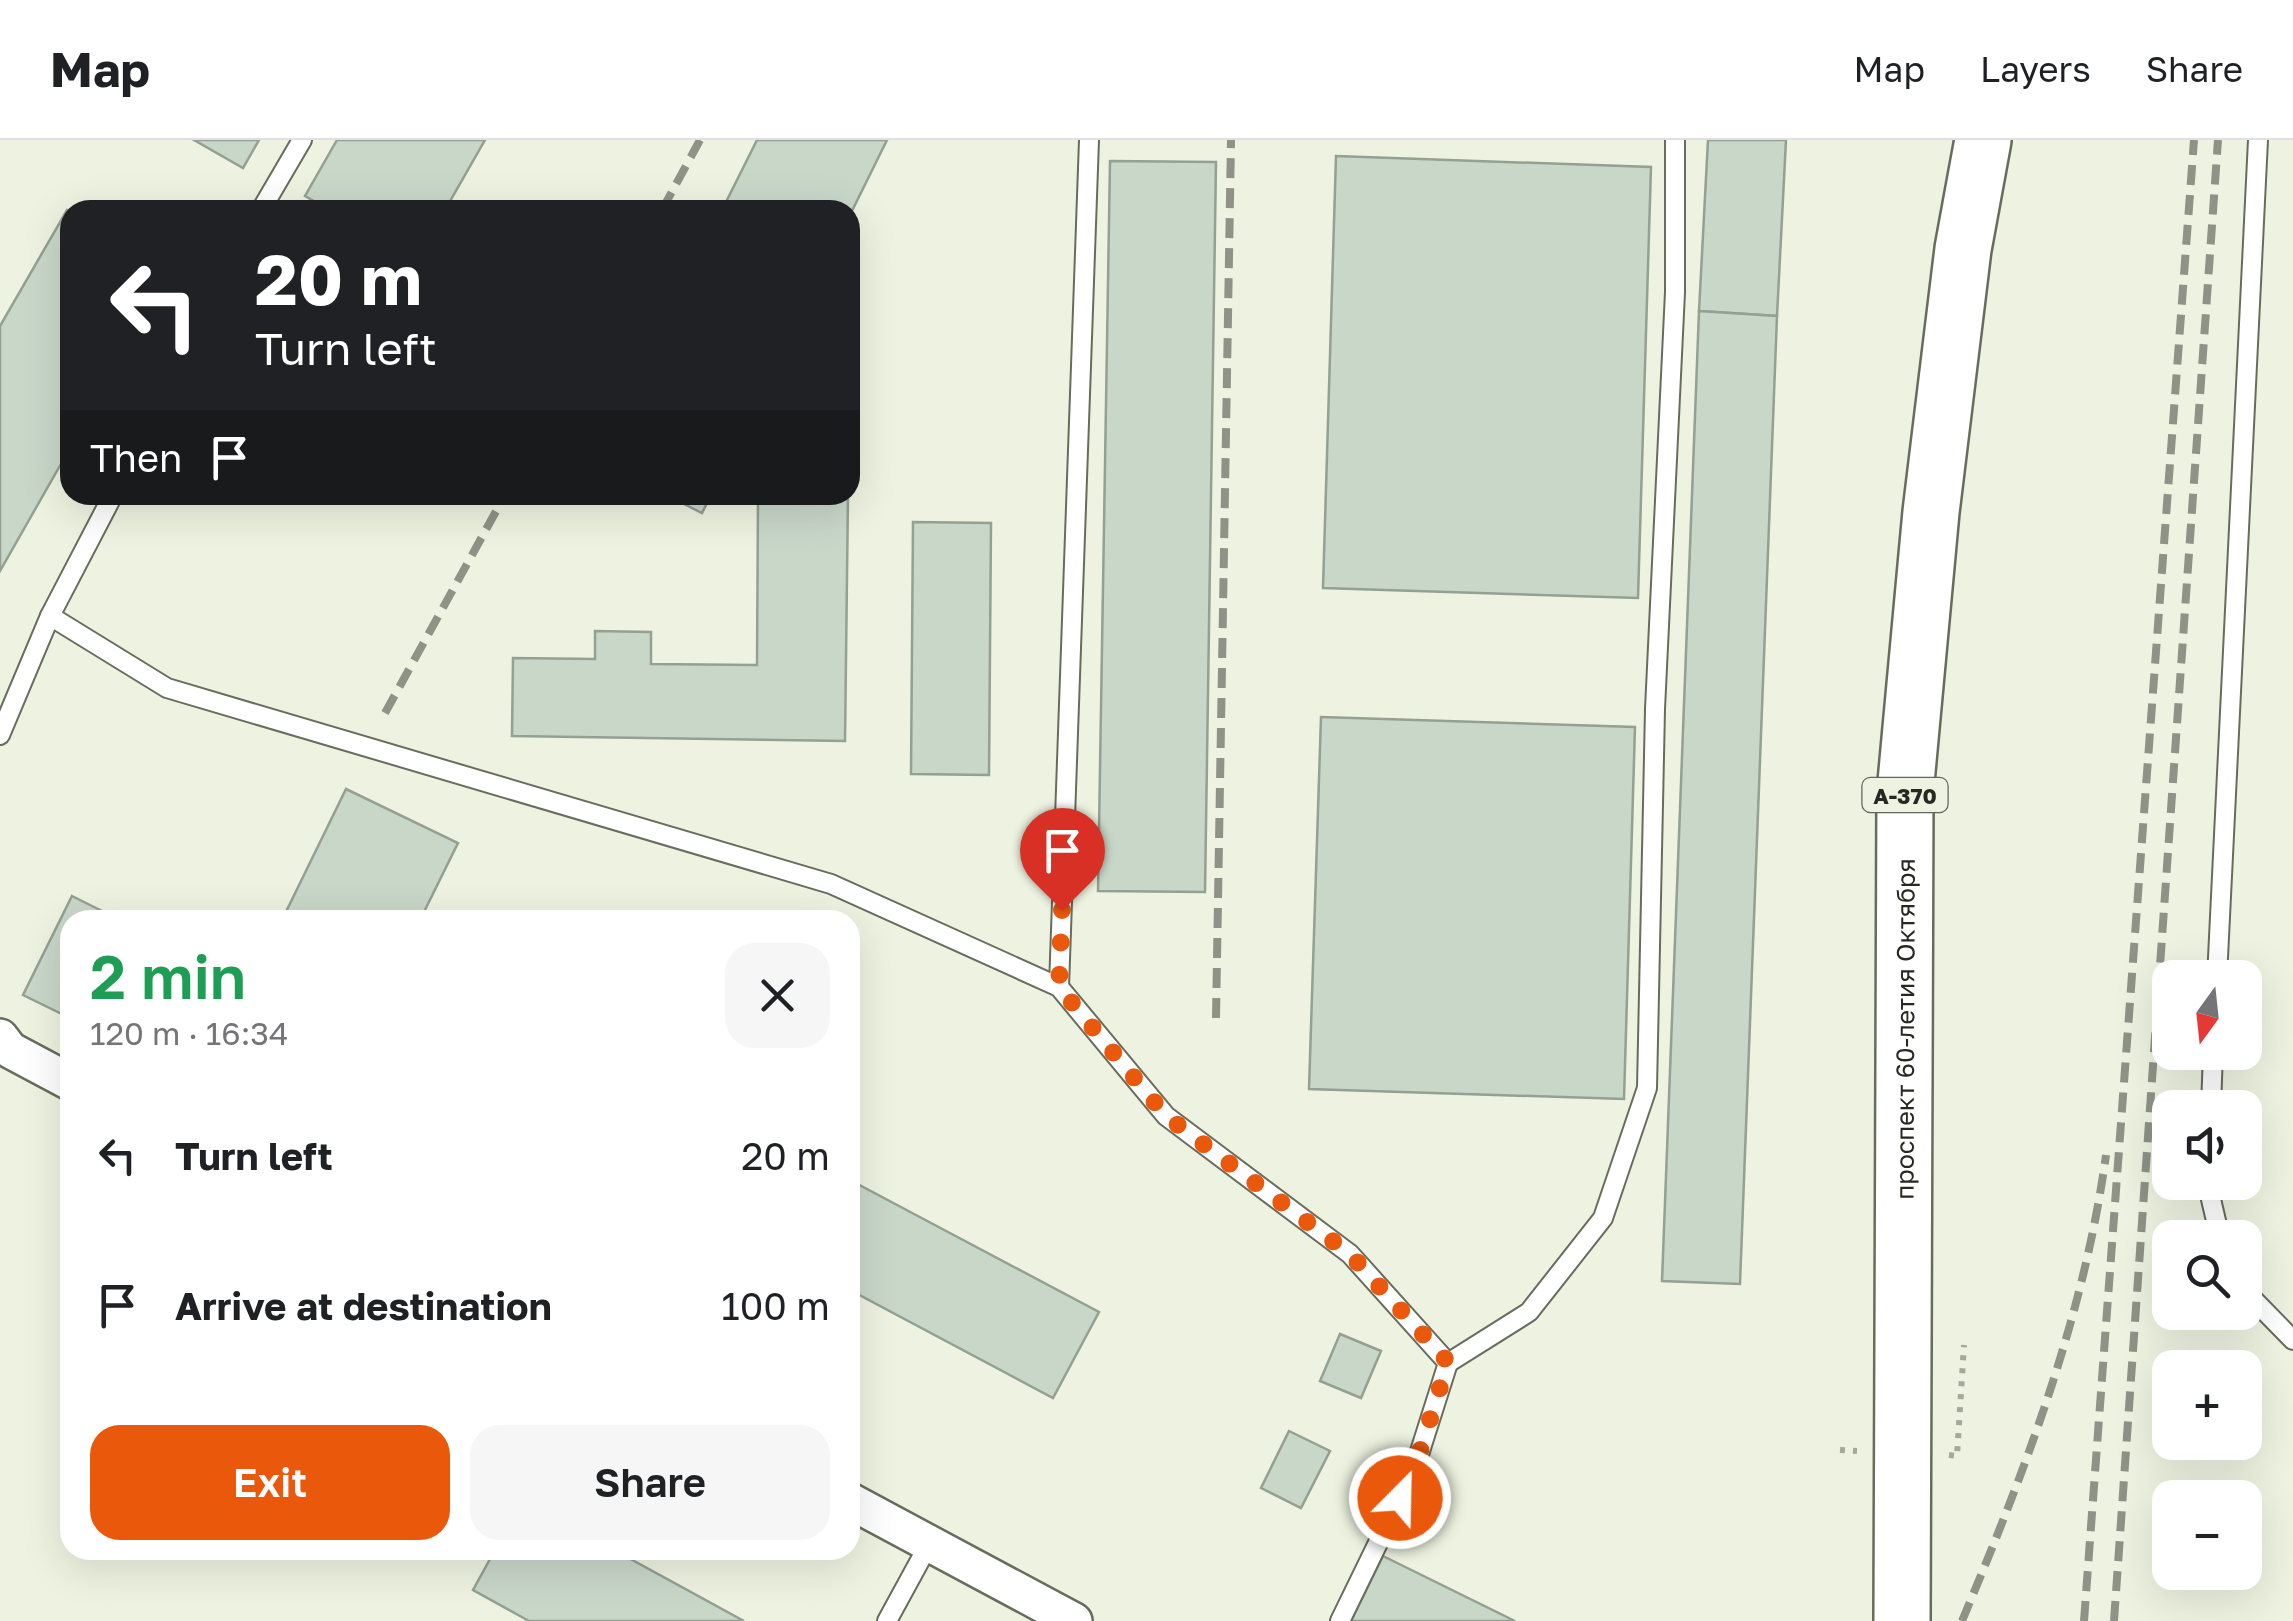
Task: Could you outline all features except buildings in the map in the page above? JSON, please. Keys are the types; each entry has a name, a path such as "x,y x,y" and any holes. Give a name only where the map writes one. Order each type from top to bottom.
{"highway":[{"name":"проспект 60-летия Октября","path":"1902,1621 1905,793 1933,493 1963,248 1983,140"}],"street":[{"path":"3,1052 60,1078"},
{"path":"860,1507 1074,1621"}],"lane":[{"path":"267,200 302,140"},
{"path":"1059,987 1089,140"},
{"path":"1340,1621 1415,1467 1448,1362 1529,1312 1604,1218 1648,1088 1655,709 1676,292 1676,140"},
{"path":"2218,960 2258,140"},
{"path":"0,736 50,616 108,505"},
{"path":"50,616 167,688 830,884 1059,987 1166,1116 1350,1254 1448,1362"},
{"path":"2262,1308 2293,1340"},
{"path":"887,1621 928,1544"}],"railway":[{"path":"667,200 700,140"},
{"path":"1216,1018 1231,140"},
{"path":"2084,1621 2194,140"},
{"path":"2114,1621 2218,140"},
{"path":"385,713 499,505"},
{"path":"1962,1621 2008,1508 2067,1334 2083,1275 2106,1155"}],"route":[{"path":"1062,910 1059,987 1166,1116 1350,1254 1448,1362 1415,1467 1400,1498"}]}
